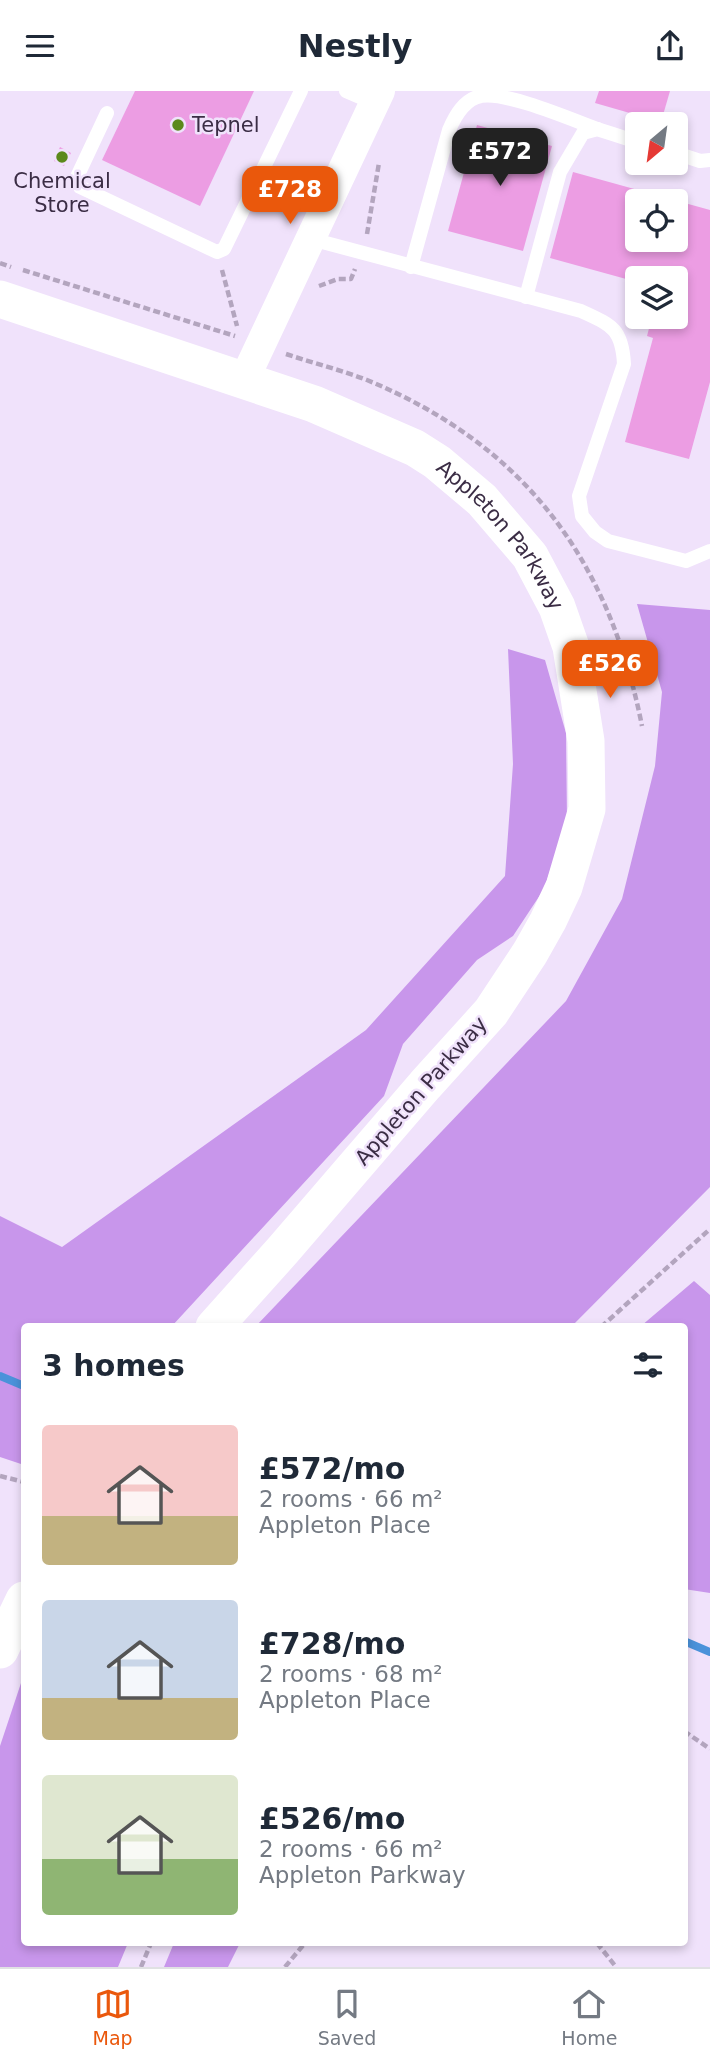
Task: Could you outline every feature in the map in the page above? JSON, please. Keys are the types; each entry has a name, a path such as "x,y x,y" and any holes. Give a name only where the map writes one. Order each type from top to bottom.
{"street":[{"path":"244,380 377,97"},
{"name":"Appleton Parkway","path":"0,299 325,408 415,448 437,462 482,500 530,556 557,607 571,647 586,741 587,809 564,887 548,921 491,1012 416,1094 284,1250 218,1323"},
{"path":"0,1650 21,1606"}],"lane":[{"path":"107,113 76,179 80,187 217,252 224,250 301,91"},
{"path":"346,91 377,97"},
{"path":"411,267 449,130 467,102 481,95 497,96 568,116 625,138"},
{"path":"526,297 560,172 583,133 598,129"},
{"path":"688,157 701,161 710,160"},
{"path":"311,239 581,311 612,326 623,346 624,363 579,496 582,516 595,532 608,541 687,561 710,551"}],"path":[{"path":"217,252 240,337"},
{"path":"605,1323 710,1229"},
{"path":"0,1476 21,1481"},
{"path":"688,1734 710,1749"},
{"path":"141,1967 150,1946"},
{"path":"285,1967 302,1946"},
{"path":"599,1946 615,1967"}],"shaded area":[{"path":"637,604 710,610 710,1187 575,1323 259,1323 566,1001 622,899 655,766 662,692"},
{"path":"508,649 545,660 566,733 567,820 544,889 513,936 477,960 403,1044 384,1096 175,1323 21,1323 21,1464 0,1457 0,1216 62,1247 366,1030 505,876 513,764"},
{"path":"694,1281 710,1295 710,1593 688,1590 688,1323 645,1323"},
{"path":"21,1683 21,1946 127,1946 118,1967 0,1967 0,1746"},
{"path":"173,1946 238,1946 228,1967 164,1967"}],"building":[{"name":"Tepnel","path":"135,91 254,91 200,206 102,160"},
{"path":"599,91 670,91 664,112 626,112 595,103"},
{"path":"477,125 552,146 523,251 448,231"},
{"name":"Chemical Store","path":"60,147 71,153 64,166 54,161"},
{"path":"573,172 634,189 625,189 625,252 688,252 688,204 710,210 710,382 689,459 625,442 653,338 647,336 649,329 688,329 688,266 625,266 625,279 550,258"}],"waterway":[{"path":"0,1376 21,1385"},
{"path":"688,1643 710,1652"}],"place":[{"name":"Tepnel","path":"178,125"},
{"name":"Chemical Store","path":"62,157"}]}
